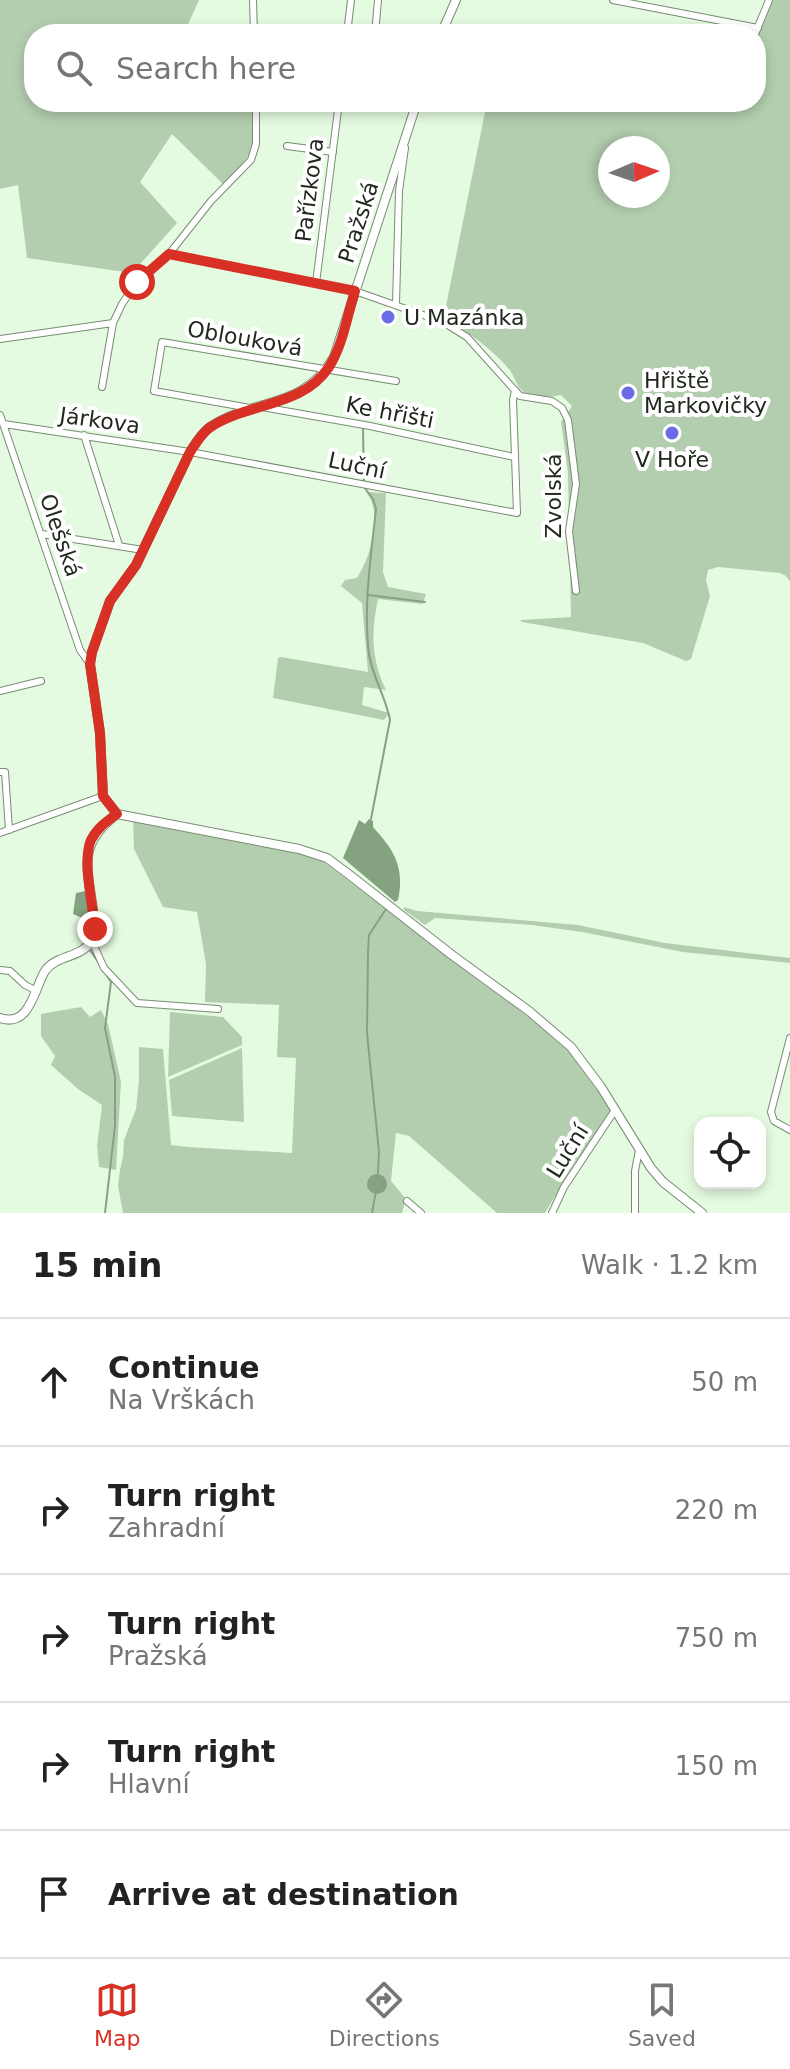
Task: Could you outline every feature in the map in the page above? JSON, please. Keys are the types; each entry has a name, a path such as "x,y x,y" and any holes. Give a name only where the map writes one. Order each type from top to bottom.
{"street":[{"path":"253,0 254,24"},
{"path":"348,24 351,0"},
{"path":"376,24 378,0"},
{"path":"445,24 456,0"},
{"path":"613,0 724,24"},
{"path":"759,24 769,0"},
{"path":"102,387 113,323 122,304 137,282 169,254 211,201 251,160 256,144 256,112"},
{"name":"Pařízkova","path":"316,283 338,112"},
{"name":"Pražská","path":"327,371 413,112"},
{"path":"396,304 399,191 408,124"},
{"path":"287,146 333,152"},
{"path":"169,254 355,291 443,322 467,337 515,390 514,457"},
{"path":"0,339 113,323"},
{"name":"Oblouková","path":"255,407 154,391 162,342 327,371"},
{"path":"396,381 327,371 296,396 255,407 210,428 190,452 136,565 110,601 90,664 100,733 103,796 117,814 260,840 327,858 529,1011 571,1047 663,1182 702,1213"},
{"name":"Zvolská","path":"515,390 520,396 552,401 562,408 568,420 576,484 569,531 576,591"},
{"name":"Ke hřišti","path":"255,407 370,426 514,457"},
{"name":"Olešská","path":"0,415 80,650 90,664"},
{"name":"Járkova","path":"4,424 190,452"},
{"path":"84,435 119,545"},
{"name":"Luční","path":"190,452 517,513 514,457"},
{"path":"42,534 143,550"},
{"path":"0,691 41,681"},
{"path":"0,772 5,772 9,830"},
{"path":"0,833 103,796"},
{"path":"1,1020 22,1015 30,1007 46,969 56,961 76,954 92,941 95,929 87,855 90,841 99,827 117,814"},
{"path":"92,941 104,968 137,1003 218,1009"},
{"path":"0,970 10,971 37,991"},
{"path":"790,1038 787,1066 771,1112 774,1121 790,1130"},
{"name":"Luční","path":"552,1213 595,1138 615,1110"},
{"path":"635,1213 635,1171 639,1150"},
{"path":"407,1201 421,1213"}],"shaded area":[{"path":"0,0 199,0 188,24 24,24 24,112 254,112 253,140 248,156 224,185 172,134 140,182 177,223 132,273 27,258 18,185 0,189"},
{"path":"772,0 790,0 790,581 780,573 718,567 708,570 706,580 710,596 691,659 686,661 643,643 522,622 520,620 571,617 568,472 561,422 572,406 561,395 538,397 525,393 498,357 444,316 485,112 766,112 766,24 762,24"},
{"path":"366,492 386,493 383,572 388,587 426,594 423,604 378,599 374,645 377,667 386,690 364,687 362,705 389,713 384,720 273,698 278,658 281,657 368,672 362,603 341,586 345,580 357,578 370,548 374,511"},
{"path":"369,819 387,843 399,868 400,888 395,902 343,858 359,820 365,824"},
{"path":"133,820 310,856 325,863 531,1019 570,1053 612,1111 545,1213 497,1213 409,1136 396,1133 391,1181 406,1199 402,1213 123,1213 118,1186 124,1140 136,1109 139,1047 163,1049 171,1145 188,1147 292,1153 296,1058 277,1057 279,1005 205,1002 206,964 197,912 163,907 134,849"},
{"path":"85,891 90,914 87,920 73,914 76,893"},
{"path":"404,907 417,911 578,925 665,943 790,958 790,963 683,952 532,925 435,918 425,925"},
{"path":"81,1007 90,1017 101,1010 108,1024 121,1082 116,1170 99,1167 97,1146 102,1105 51,1065 55,1056 41,1036 41,1014"},
{"path":"170,1012 223,1017 242,1037 242,1045 168,1077"},
{"path":"242,1048 244,1122 172,1116 169,1080"},
{"path":"377,1174 384,1177 387,1184 384,1191 377,1194 370,1191 367,1184 370,1177"}],"waterway":[{"path":"363,429 364,487 376,509 367,600 367,636 373,670 390,720 371,819"},
{"path":"368,595 425,602"},
{"path":"378,1173 379,1152 367,1033 368,953 369,935 386,909"},
{"path":"83,919 86,941"},
{"path":"88,947 100,965"},
{"path":"105,1213 115,1126 115,1077 105,1028 111,982 106,974"},
{"path":"372,1213 376,1191"}],"place":[{"name":"U Mazánka","path":"388,317"},
{"name":"Hřiště Markovičky","path":"628,393"},
{"name":"V Hoře","path":"672,433"}],"route":[{"path":"95,929 87,855 90,841 99,827 117,814 103,796 100,733 90,664 110,601 136,565 201,435 230,417 296,396 327,371 355,291 169,254 137,282"}]}
